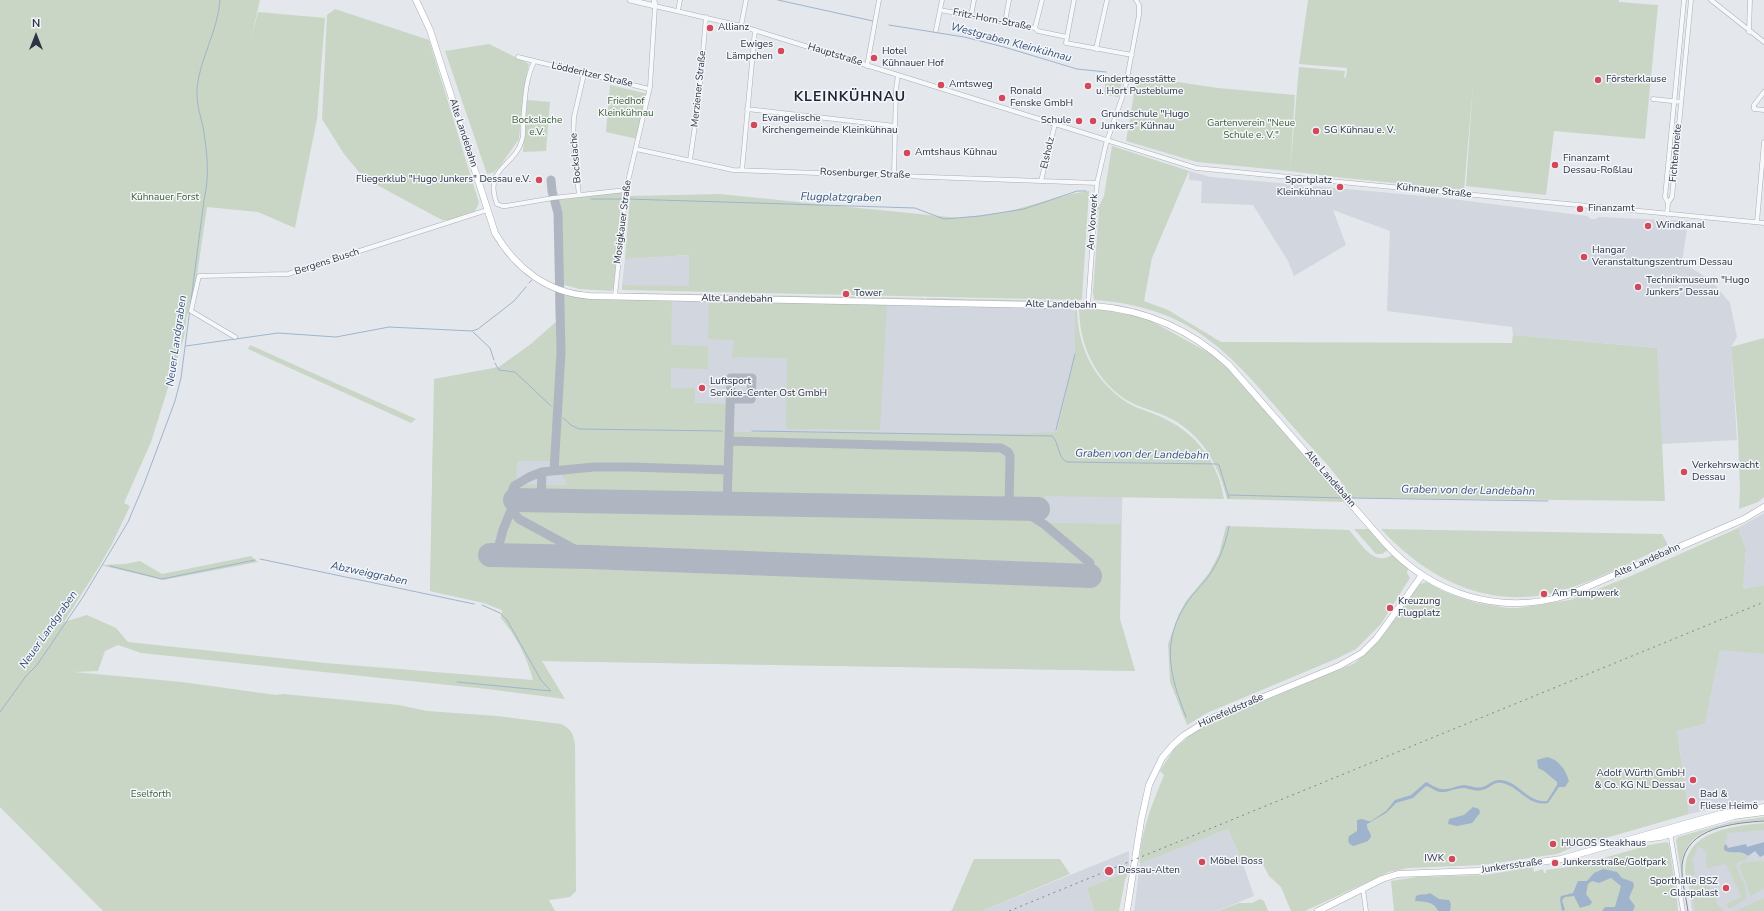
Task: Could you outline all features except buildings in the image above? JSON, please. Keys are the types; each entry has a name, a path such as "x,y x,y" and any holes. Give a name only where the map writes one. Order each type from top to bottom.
{"main road":[{"name":"Alte Landebahn","path":"416,0 428,24 487,210 496,233 505,249 518,264 535,278 551,287 584,296 1088,305 1116,308 1150,316 1182,330 1208,347 1229,364 1372,529 1397,555 1422,575 1456,593 1480,600 1509,604 1545,601 1583,589 1744,519 1764,507"},
{"name":"Hünefeldstraße","path":"1127,911 1141,821 1149,785 1162,758 1173,745 1183,736 1210,719 1339,666 1362,652 1386,627 1422,575"},
{"name":"Junkersstraße","path":"1318,911 1387,877 1406,874 1485,870 1550,860 1634,839 1650,839 1720,814 1764,807"},
{"name":"Junkersstraße","path":"1670,832 1723,819 1764,812"}],"street":[{"name":"Hauptstraße","path":"630,0 755,30 1107,141"},
{"path":"654,0 655,6"},
{"path":"678,11 680,0"},
{"path":"741,26 746,0"},
{"path":"868,66 879,0"},
{"name":"Fritz-Horn-Straße","path":"936,30 942,0"},
{"path":"971,16 974,0"},
{"path":"1005,22 1009,0"},
{"path":"1035,28 1042,0"},
{"path":"1066,36 1074,0"},
{"path":"1096,48 1107,0"},
{"name":"Am Vorwerk","path":"1088,305 1097,183 1107,141 1122,98 1132,55 1139,9 1136,0"},
{"name":"Fichtenbreite","path":"1667,214 1668,203 1666,197 1684,0"},
{"name":"Fichtenbreite","path":"1668,203 1672,197 1691,0"},
{"path":"1711,0 1749,32 1764,42"},
{"path":"1749,32 1750,0"},
{"name":"Mosigkauer Straße","path":"615,296 624,201 649,89 655,6"},
{"name":"Fritz-Horn-Straße","path":"940,10 1035,28 1038,31 1066,36 1066,42 1132,55"},
{"name":"Merziener Straße","path":"690,160 699,98 706,18"},
{"path":"742,170 755,30"},
{"name":"Lödderitzer Straße","path":"518,57 649,89"},
{"path":"534,62 529,73 525,94 522,139 518,148 495,174 494,182 496,200 499,205 506,206 553,198 626,190"},
{"name":"Bockslache","path":"579,195 573,142 574,117 584,74"},
{"path":"894,175 896,89 898,75"},
{"path":"1764,92 1754,105 1754,109 1764,110"},
{"path":"1653,99 1681,102"},
{"path":"747,109 895,126"},
{"name":"Elsholz","path":"1041,181 1055,124"},
{"name":"Kühnauer Straße","path":"1107,141 1182,164 1206,169 1667,214 1757,221 1764,223"},
{"path":"1757,221 1764,142"},
{"name":"Rosenburger Straße","path":"636,149 733,170 1097,183"},
{"name":"Bergens Busch","path":"235,337 192,311 199,276 288,274 487,210"},
{"path":"1670,832 1683,911"},
{"path":"1363,889 1366,911"}],"shaded area":[{"path":"1189,171 1211,177 1302,185 1305,189 1315,186 1444,198 1587,216 1591,219 1596,219 1598,217 1688,221 1682,263 1711,280 1730,303 1737,337 1731,347 1737,440 1661,444 1657,348 1513,335 1512,327 1387,311 1390,231 1333,210 1346,245 1294,276 1288,261 1253,205 1201,203 1202,181 1189,180"},
{"path":"690,255 689,287 622,285 625,259"},
{"path":"555,291 574,297 590,298 1064,307 1075,311 1075,349 1057,432 1067,457 1123,458 1120,619 1135,671 542,661 502,610 484,603 430,591 433,438 436,381 499,367 531,344 556,322"},
{"path":"1764,513 1764,585 1743,589 1746,549 1738,528"},
{"path":"1720,649 1764,654 1764,800 1729,805 1689,814 1677,731 1705,724"},
{"path":"1764,826 1764,911 1692,911 1687,867 1697,845 1715,834"},
{"path":"1228,829 1242,861 1254,896 1217,911 1134,911 1140,864"},
{"path":"1129,851 1129,871 1087,888 1094,911 982,911"}],"green space":[{"path":"0,0 260,0 251,39 258,12 325,18 317,119 295,228 258,212 207,207 192,309 187,315 184,337 151,442 124,503 130,506 112,544 64,622 87,615 116,628 128,642 325,663 533,680 528,663 520,647 501,618 502,610 484,603 430,591 434,379 499,367 531,344 556,322 555,295 590,298 672,299 671,345 708,346 708,369 671,368 671,388 695,388 695,403 728,404 725,489 717,497 546,494 543,491 543,485 567,485 556,461 517,461 516,484 539,485 539,491 537,494 515,493 514,506 1030,515 1044,516 1044,523 1121,524 1120,619 1135,671 542,661 565,699 487,689 141,653 118,645 105,651 98,671 74,672 182,682 276,695 283,694 399,705 427,711 497,716 561,724 571,732 575,744 576,891 570,897 549,900 555,911 103,911 0,807"},
{"path":"1308,0 1619,0 1619,2 1658,5 1645,139 1554,131 1546,195 1466,186 1473,85 1464,190 1290,171 1299,67 1345,71 1344,78 1346,77 1347,68 1299,64"},
{"path":"335,9 429,40 479,203 475,211 449,220 442,220 377,185 359,172 344,154 322,119 327,15"},
{"path":"489,44 529,64 523,94 519,139 500,166 494,172 487,174 445,51"},
{"name":"Gartenverein \"Neue Schule e. V.\"","path":"1137,76 1218,88 1295,95 1290,171 1197,162 1126,141"},
{"path":"1106,78 1122,80 1119,97 1104,95"},
{"name":"Friedhof Kleinkühnau","path":"610,85 648,94 637,139 606,132"},
{"name":"Bockslache e.V.","path":"527,100 550,102 546,151 523,152"},
{"path":"1112,146 1189,171 1152,258 1144,301 1168,310 1221,342 1512,343 1513,335 1657,348 1665,501 1351,498 1333,471 1252,380 1232,359 1210,341 1187,325 1160,313 1130,305 1094,300 1093,292 1099,210 1097,210 1104,196"},
{"path":"1089,191 1081,300 622,290 622,285 689,286 689,255 625,259 630,196 719,194 959,218 1006,212 1071,194"},
{"path":"622,192 614,285 612,291 579,289 561,284 561,223 558,200"},
{"path":"631,293 924,298 925,299 631,295"},
{"path":"926,298 1060,301 1082,302 926,300"},
{"path":"709,301 887,305 880,430 786,429 787,358 732,357 734,340 708,339"},
{"path":"1077,310 1078,324 1085,351 1090,363 1098,375 1116,395 1128,403 1178,426 1188,434 1205,452 1212,463 1221,486 1224,499 1045,496 1044,503 1019,502 1013,495 1006,495 999,502 737,498 730,490 733,432 1011,434 1057,432 1075,349 1075,311"},
{"path":"1079,310 1110,310 1144,317 1213,355 1233,372 1345,502 1227,499 1220,476 1210,455 1196,437 1172,419 1132,403 1120,395 1101,376 1087,351 1080,324"},
{"path":"1764,338 1764,497 1758,502 1739,509 1740,489 1738,434 1731,347"},
{"path":"250,345 416,419 411,423 248,349"},
{"path":"1226,526 1349,530 1363,547 1373,556 1385,558 1392,555 1408,568 1407,573 1410,578 1381,624 1356,649 1207,713 1187,725 1170,682 1168,644 1179,614 1186,601 1209,573 1219,554"},
{"path":"1738,528 1746,549 1743,589 1764,585 1764,654 1720,650 1705,724 1677,731 1689,814 1571,848 1557,854 1482,865 1408,868 1389,872 1305,911 1291,911 1281,887 1269,876 1260,859 1242,861 1228,829 1140,864 1140,854 1144,831 1151,807 1164,775 1160,771 1174,749 1200,727 1355,663 1379,640 1420,584 1426,582 1461,598 1477,603 1507,608 1518,608 1570,600 1631,576"},
{"path":"1354,529 1370,529 1388,550 1382,554 1376,554"},
{"path":"1381,529 1662,534 1668,545 1613,571 1571,588 1532,597 1507,597 1483,593 1460,586 1439,576 1399,547"},
{"path":"251,556 258,562 163,580 100,565 125,564 140,561 162,574"},
{"path":"1764,817 1764,820 1723,826 1698,836 1689,844 1683,856 1681,871 1676,840 1678,837 1731,822"},
{"path":"1764,823 1764,830 1727,833 1727,839 1724,840 1729,852 1737,851 1748,856 1747,859 1737,863 1738,871 1746,888 1746,899 1729,909 1726,904 1741,897 1738,889 1740,887 1737,888 1731,874 1733,873 1730,873 1726,864 1707,868 1707,853 1703,851 1704,849 1699,847 1696,849 1695,857 1692,857 1695,875 1691,875 1690,873 1690,877 1686,878 1686,863 1691,850 1699,841 1710,834 1737,826"},
{"path":"1667,842 1669,844 1675,887 1672,896 1677,899 1678,911 1394,911 1391,881 1417,877 1485,875 1533,867 1534,872 1543,869 1544,873 1546,873 1546,870 1576,866 1649,845"},
{"path":"974,859 1060,859 1070,874 982,911 950,911 952,910"},
{"path":"1764,861 1764,888 1751,896 1739,866 1744,862"},
{"path":"1129,871 1125,880 1119,911 1094,911 1087,888"},
{"path":"1703,878 1706,885 1708,884 1718,905 1724,911 1695,911 1690,884"},
{"path":"1764,898 1764,911 1736,911"},
{"path":"1260,899 1264,901 1268,911 1218,911 1239,903 1252,903"}],"water":[{"path":"1547,757 1555,760 1561,766 1569,781 1565,787 1559,787 1548,803 1535,802 1514,788 1502,783 1496,783 1480,791 1464,788 1443,792 1426,786 1413,798 1396,803 1386,813 1367,824 1371,837 1368,841 1354,846 1351,845 1348,840 1349,836 1357,831 1357,820 1362,819 1371,821 1386,811 1395,800 1411,795 1426,782 1440,789 1448,789 1464,785 1480,787 1496,780 1501,780 1513,784 1534,799 1547,801 1557,785 1557,782 1538,768 1537,760"},
{"path":"1473,807 1479,809 1480,813 1472,823 1457,826 1448,824 1449,819 1464,815"},
{"path":"1764,842 1764,855 1760,857 1755,851 1748,856 1742,853 1724,850 1724,846 1726,844 1728,848 1746,844 1747,847"},
{"path":"1603,869 1617,872 1622,878 1633,882 1634,886 1629,898 1635,906 1633,911 1602,911 1605,907 1615,907 1621,886 1611,878 1599,883 1592,881 1588,884 1586,894 1592,902 1590,905 1580,908 1574,896 1565,897 1562,900 1565,910 1562,911 1560,900 1561,896 1573,893 1578,881 1587,881 1594,873"},
{"path":"1430,893 1439,899 1449,900 1451,904 1450,911 1438,911 1434,905 1415,901 1416,896"}],"waterway":[{"name":"Neuer Landgraben","path":"0,712 26,676 37,665 83,597 128,522 175,401 181,378 207,182 207,154 198,103 197,88 202,66 216,23 220,0"},
{"name":"Westgraben Kleinkühnau","path":"778,0 873,21"},
{"name":"Westgraben Kleinkühnau","path":"889,25 964,37 1004,47 1077,69 1106,72"},
{"name":"Flugplatzgraben","path":"627,199 915,208 944,219 980,216 1024,209 1077,191 1086,191"},
{"name":"Flugplatzgraben","path":"591,199 624,199"},
{"name":"Flugplatzgraben","path":"529,283 532,280"},
{"name":"Flugplatzgraben","path":"186,346 278,333 336,337 389,327 472,331 478,329 514,301 526,287"},
{"name":"Graben von der Landebahn","path":"473,332 490,348 494,360"},
{"path":"1056,430 1075,354"},
{"name":"Graben von der Landebahn","path":"495,363 499,370 515,372 551,406"},
{"name":"Graben von der Landebahn","path":"563,418 571,425 579,429 722,431"},
{"name":"Graben von der Landebahn","path":"752,431 1052,436 1055,439 1060,454 1067,462 1217,464 1219,465 1229,498"},
{"name":"Graben von der Landebahn","path":"1229,495 1342,498"},
{"name":"Graben von der Landebahn","path":"1349,498 1548,501"},
{"path":"1186,717 1180,702 1172,673 1170,659 1174,630 1179,616 1188,601 1209,576 1217,562 1223,548 1229,526"},
{"name":"Abzweiggraben","path":"260,559 474,604"},
{"name":"Abzweiggraben","path":"110,566 162,579 255,560"},
{"name":"Abzweiggraben","path":"457,682 551,691 541,680 507,620 500,613 482,605"}],"taxiway":[{"path":"551,180 552,191 558,213 561,352 554,471"},
{"path":"727,504 731,378 752,378 751,399 731,399"},
{"path":"729,441 1001,448 1008,452 1010,456 1009,509"},
{"path":"541,501 542,472 594,467 728,470"},
{"path":"542,472 529,477 514,486 511,495 512,508 519,519 589,557"},
{"path":"1030,509 1030,515 1045,525 1090,563 1090,576"},
{"path":"496,556 503,530 511,510"}],"runway":[{"path":"515,500 1038,509"},
{"path":"490,555 589,557 1090,576"}],"tram line":[{"path":"1688,911 1683,882 1682,865 1685,852 1692,842 1702,835 1726,826 1739,823 1764,821"}],"railway":[{"path":"1009,911 1764,602"}],"place":[{"name":"Allianz","path":"710,28"},
{"name":"Ewiges Lämpchen","path":"781,51"},
{"name":"Hotel Kühnauer Hof","path":"874,58"},
{"name":"Försterklause","path":"1598,80"},
{"name":"Amtsweg","path":"941,85"},
{"name":"Kindertagesstätte u. Hort Pusteblume","path":"1088,86"},
{"name":"Ronald Fenske GmbH","path":"1002,98"},
{"name":"Schule","path":"1079,121"},
{"name":"Grundschule \"Hugo Junkers\" Kühnau","path":"1093,121"},
{"name":"Evangelische Kirchengemeinde Kleinkühnau","path":"754,125"},
{"name":"SG Kühnau e. V.","path":"1316,131"},
{"name":"Amtshaus Kühnau","path":"907,153"},
{"name":"Finanzamt Dessau-Roßlau","path":"1555,165"},
{"name":"Fliegerklub \"Hugo Junkers\" Dessau e.V.","path":"539,180"},
{"name":"Sportplatz Kleinkühnau","path":"1340,187"},
{"name":"Finanzamt","path":"1580,209"},
{"name":"Windkanal","path":"1648,226"},
{"name":"Hangar Veranstaltungszentrum Dessau","path":"1584,257"},
{"name":"Technikmuseum \"Hugo Junkers\" Dessau","path":"1638,287"},
{"name":"Tower","path":"846,294"},
{"name":"Luftsport Service-Center Ost GmbH","path":"702,388"},
{"name":"Verkehrswacht Dessau","path":"1684,472"},
{"name":"Am Pumpwerk","path":"1544,594"},
{"name":"Kreuzung Flugplatz","path":"1390,608"},
{"name":"Adolf Würth GmbH & Co. KG NL Dessau","path":"1693,780"},
{"name":"Bad & Fliese Heimö","path":"1692,801"},
{"name":"HUGOS Steakhaus","path":"1553,844"},
{"name":"IWK","path":"1452,859"},
{"name":"Möbel Boss","path":"1202,862"},
{"name":"Junkersstraße/Golfpark","path":"1555,863"},
{"name":"Dessau-Alten","path":"1109,871"},
{"name":"Sporthalle BSZ - Glaspalast","path":"1726,888"}],"district":[{"name":"KLEINKÜHNAU","path":"850,98"}],"park label":[{"name":"Kühnauer Forst","path":"165,198"},
{"name":"Eselforth","path":"151,795"}]}
